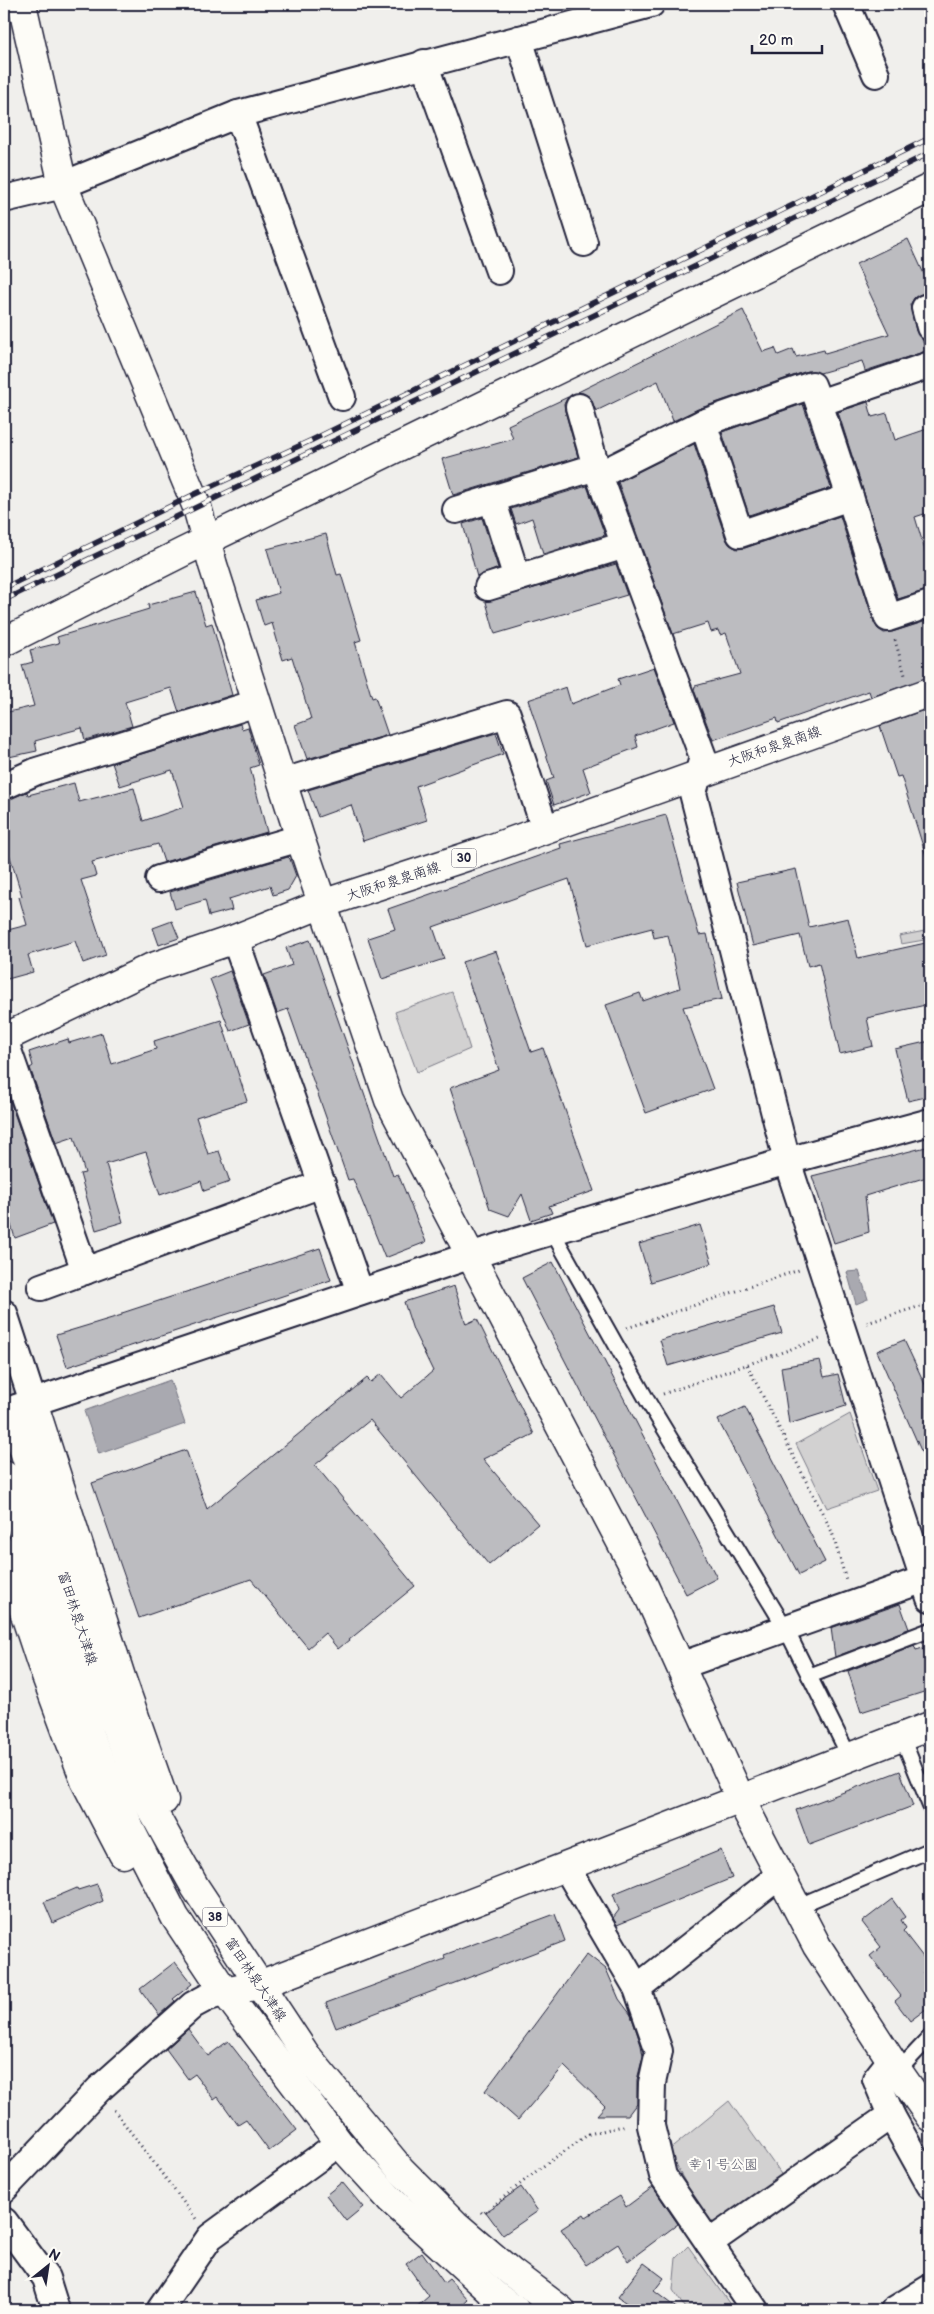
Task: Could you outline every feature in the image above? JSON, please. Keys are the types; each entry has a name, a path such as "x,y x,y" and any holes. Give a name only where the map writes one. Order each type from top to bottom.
{"street":[{"path":"22,4 63,186 197,506 300,838 389,1100 469,1256 644,1586 742,1800 796,1907 817,1946 894,2066 930,2116"},
{"path":"846,4 876,74"},
{"path":"4,199 63,186 238,114 637,6"},
{"path":"519,39 584,243"},
{"path":"424,63 499,271"},
{"path":"238,114 342,397"},
{"path":"4,642 930,188"},
{"path":"819,403 930,366"},
{"path":"456,510 598,471 703,423 812,386 850,497 888,618 930,604"},
{"path":"579,407 598,471 703,757 693,794 788,1161 928,1585 854,1605 680,1666"},
{"path":"703,423 740,534 850,497"},
{"path":"492,499 517,578"},
{"path":"488,587 625,545"},
{"name":"大阪和泉泉南線","path":"4,1038 150,968 235,939 322,904 484,851 930,692"},
{"path":"4,786 37,771 257,703"},
{"path":"283,782 507,714 545,829"},
{"path":"159,879 300,838"},
{"path":"235,939 360,1292"},
{"path":"4,1038 85,1271"},
{"path":"10,1420 33,1402 469,1256 788,1161 930,1122"},
{"path":"40,1287 322,1184"},
{"path":"4,1313 121,1678 195,1887"},
{"name":"富田林泉大津線","path":"10,1420 106,1704 146,1801 195,1887 306,2055 401,2170 455,2224 512,2273 561,2310"},
{"name":"富田林泉大津線","path":"4,1475 90,1737 130,1829 175,1917 225,1992 339,2143 391,2200 496,2296 515,2310"},
{"path":"4,1551 40,1660 85,1781 128,1865 175,1917"},
{"path":"4,2189 99,2089 193,2005 206,1998 259,1985 930,1726"},
{"path":"566,1867 638,1988 659,2050 652,2083 651,2126 663,2176 755,2310"},
{"path":"638,1988 780,1875"},
{"path":"894,2066 876,2079 891,2116 930,2186"},
{"path":"709,2243 891,2116"},
{"path":"160,2310 210,2237 339,2143"},
{"path":"4,2221 46,2278 56,2310"},
{"path":"894,2310 930,2288"}],"lane":[{"path":"552,1231 647,1400 786,1629 850,1758"},
{"path":"809,1676 930,1630"},
{"path":"902,1737 930,1806"},
{"path":"796,1907 930,1850"},
{"path":"894,2066 930,2037"}],"path":[{"path":"888,618 905,676"},
{"path":"610,1334 820,1262"},
{"path":"647,1400 843,1331 930,1303"},
{"path":"747,1365 832,1532 854,1605"},
{"path":"99,2089 210,2237"},
{"path":"476,2209 482,2214 539,2169 589,2134 625,2125 651,2126"}],"green space":[{"path":"930,930 930,939 901,944 899,936"},
{"path":"452,992 470,1049 417,1072 395,1012"},
{"path":"850,1414 877,1491 827,1508 796,1444"},
{"name":"幸１号公園","path":"729,2101 783,2177 711,2229 668,2151"},
{"path":"688,2246 734,2310 686,2310 673,2290 676,2258"}],"shaded area":[{"path":"859,1271 868,1299 856,1304 847,1272"},
{"path":"170,1380 185,1424 99,1454 84,1411"}],"building":[{"path":"908,239 930,287 930,294 921,294 914,298 910,305 916,331 922,339 926,351 865,371 862,361 820,373 807,371 698,409 673,421 658,381 596,411 590,397 578,392 743,310 763,352 775,348 778,355 793,349 796,357 824,350 825,353 889,334 856,264"},
{"path":"568,397 564,404 565,411 578,457 453,495 442,459 513,439 508,425"},
{"path":"868,402 872,417 887,413 895,440 930,428 930,512 915,517 930,567 930,589 898,599 838,412"},
{"path":"803,404 831,488 749,515 722,432"},
{"path":"694,444 726,539 730,545 737,549 840,516 874,622 878,629 884,633 892,632 930,620 930,677 871,697 869,691 778,723 777,718 713,740 694,690 695,686 740,674 726,633 720,635 718,630 711,632 708,623 673,634 618,482"},
{"path":"587,486 605,535 543,554 532,518 516,524 511,509"},
{"path":"482,518 498,568 477,577 463,524"},
{"path":"326,534 337,575 341,574 361,640 355,642 372,698 375,697 388,735 307,759 295,725 311,719 292,657 283,660 272,623 264,626 256,600 279,593 267,549"},
{"path":"616,564 627,595 495,634 486,602"},
{"path":"196,592 206,625 212,623 232,695 179,712 171,688 125,702 132,726 85,740 82,728 35,741 37,751 4,758 4,713 34,706 22,665 33,662 30,650 59,643 57,637 149,609 148,605"},
{"path":"654,667 674,722 635,736 638,747 583,768 591,792 554,805 546,781 554,778 528,700 566,687 571,704 620,685 618,679"},
{"path":"930,708 930,855 926,856 901,776 897,777 880,726"},
{"path":"240,724 242,729 248,727 259,765 250,768 267,832 164,862 158,844 92,862 96,876 81,880 106,955 83,963 75,941 28,955 33,972 4,980 4,931 27,925 19,897 22,896 4,837 4,801 27,792 28,795 74,783 79,802 134,788 143,821 184,807 172,770 120,786 112,763"},
{"path":"496,733 503,754 416,786 427,820 363,841 351,805 318,817 308,790"},
{"path":"666,815 699,935 707,934 722,999 683,1007 713,1089 646,1113 606,1005 640,993 643,1001 680,988 668,935 654,938 652,928 587,945 569,879 433,927 444,959 382,979 368,938 395,929 388,909 561,848 560,844"},
{"path":"288,857 296,876 288,890 273,895 270,886 229,899 232,910 209,916 205,900 175,909 170,892"},
{"path":"796,869 809,927 848,918 858,958 930,942 930,1004 867,1018 873,1046 840,1054 819,963 808,966 800,935 753,946 737,882"},
{"path":"172,921 179,938 159,945 153,928"},
{"path":"310,940 393,1176 398,1174 426,1242 385,1258 353,1179 348,1180 288,1009 277,1013 264,975 292,965 286,948"},
{"path":"496,951 531,1052 543,1048 594,1191 549,1206 552,1213 531,1220 522,1194 509,1216 490,1209 450,1088 499,1070 462,962"},
{"path":"230,971 249,1024 230,1031 210,979"},
{"path":"221,1020 247,1101 196,1117 208,1154 219,1151 230,1182 204,1191 201,1181 160,1195 146,1152 106,1164 123,1222 96,1230 80,1174 85,1173 74,1137 56,1143 30,1068 33,1066 29,1052 68,1039 69,1043 102,1033 112,1064 156,1049 154,1041"},
{"path":"930,1041 930,1096 908,1101 895,1049"},
{"path":"4,1084 53,1224 15,1238 4,1202"},
{"path":"930,1146 930,1176 865,1196 869,1232 834,1243 812,1176"},
{"path":"700,1225 712,1263 651,1282 639,1244"},
{"path":"320,1248 331,1280 67,1367 56,1335 122,1315 122,1313"},
{"path":"553,1262 717,1578 686,1594 522,1278"},
{"path":"454,1286 466,1324 477,1319 534,1434 483,1459 538,1524 489,1565 370,1420 315,1465 415,1586 338,1649 325,1633 308,1648 251,1579 139,1618 92,1483 186,1450 207,1509 367,1378 371,1382 381,1374 401,1398 433,1371 413,1330 404,1302"},
{"path":"774,1307 782,1333 668,1366 660,1340"},
{"path":"904,1340 930,1395 930,1471 877,1351"},
{"path":"820,1360 824,1377 838,1374 846,1406 789,1424 781,1367"},
{"path":"745,1407 825,1562 799,1575 718,1420"},
{"path":"900,1604 909,1629 835,1657 831,1628"},
{"path":"914,1645 916,1650 923,1648 930,1670 930,1690 861,1712 848,1671"},
{"path":"900,1771 913,1806 809,1845 796,1810"},
{"path":"721,1850 732,1878 617,1925 613,1918 619,1910 613,1894"},
{"path":"97,1884 103,1901 53,1923 44,1902 77,1888 78,1890"},
{"path":"892,1899 905,1917 901,1920 906,1928 903,1931 930,1966 923,1972 930,1981 930,2006 910,2021 895,2001 901,1996 870,1956 881,1947 862,1922"},
{"path":"555,1914 565,1941 336,2028 326,2003 445,1959 444,1955"},
{"path":"587,1954 606,1969 619,1999 631,2015 643,2056 637,2080 637,2103 628,2115 597,2115 605,2106 564,2066 518,2120 485,2091"},
{"path":"175,1962 192,1984 173,1999 175,2001 159,2015 140,1989"},
{"path":"188,2029 208,2056 228,2041 297,2130 269,2151 246,2120 238,2125 218,2097 214,2100 195,2074 188,2079 166,2049"},
{"path":"342,2182 363,2207 346,2221 326,2195"},
{"path":"521,2187 538,2211 503,2235 486,2212"},
{"path":"653,2187 678,2224 628,2261 618,2244 586,2265 561,2229 584,2214 586,2217 620,2196 626,2207"},
{"path":"422,2252 444,2283 449,2279 468,2300 457,2310 413,2310 429,2296 406,2264"},
{"path":"644,2263 664,2278 654,2291 679,2310 636,2310 618,2297"}],"tunnel":[{"path":"4,1390 17,1429"}],"railway":[{"path":"4,588 193,495 312,440 930,138"},
{"path":"4,600 930,153"}]}
